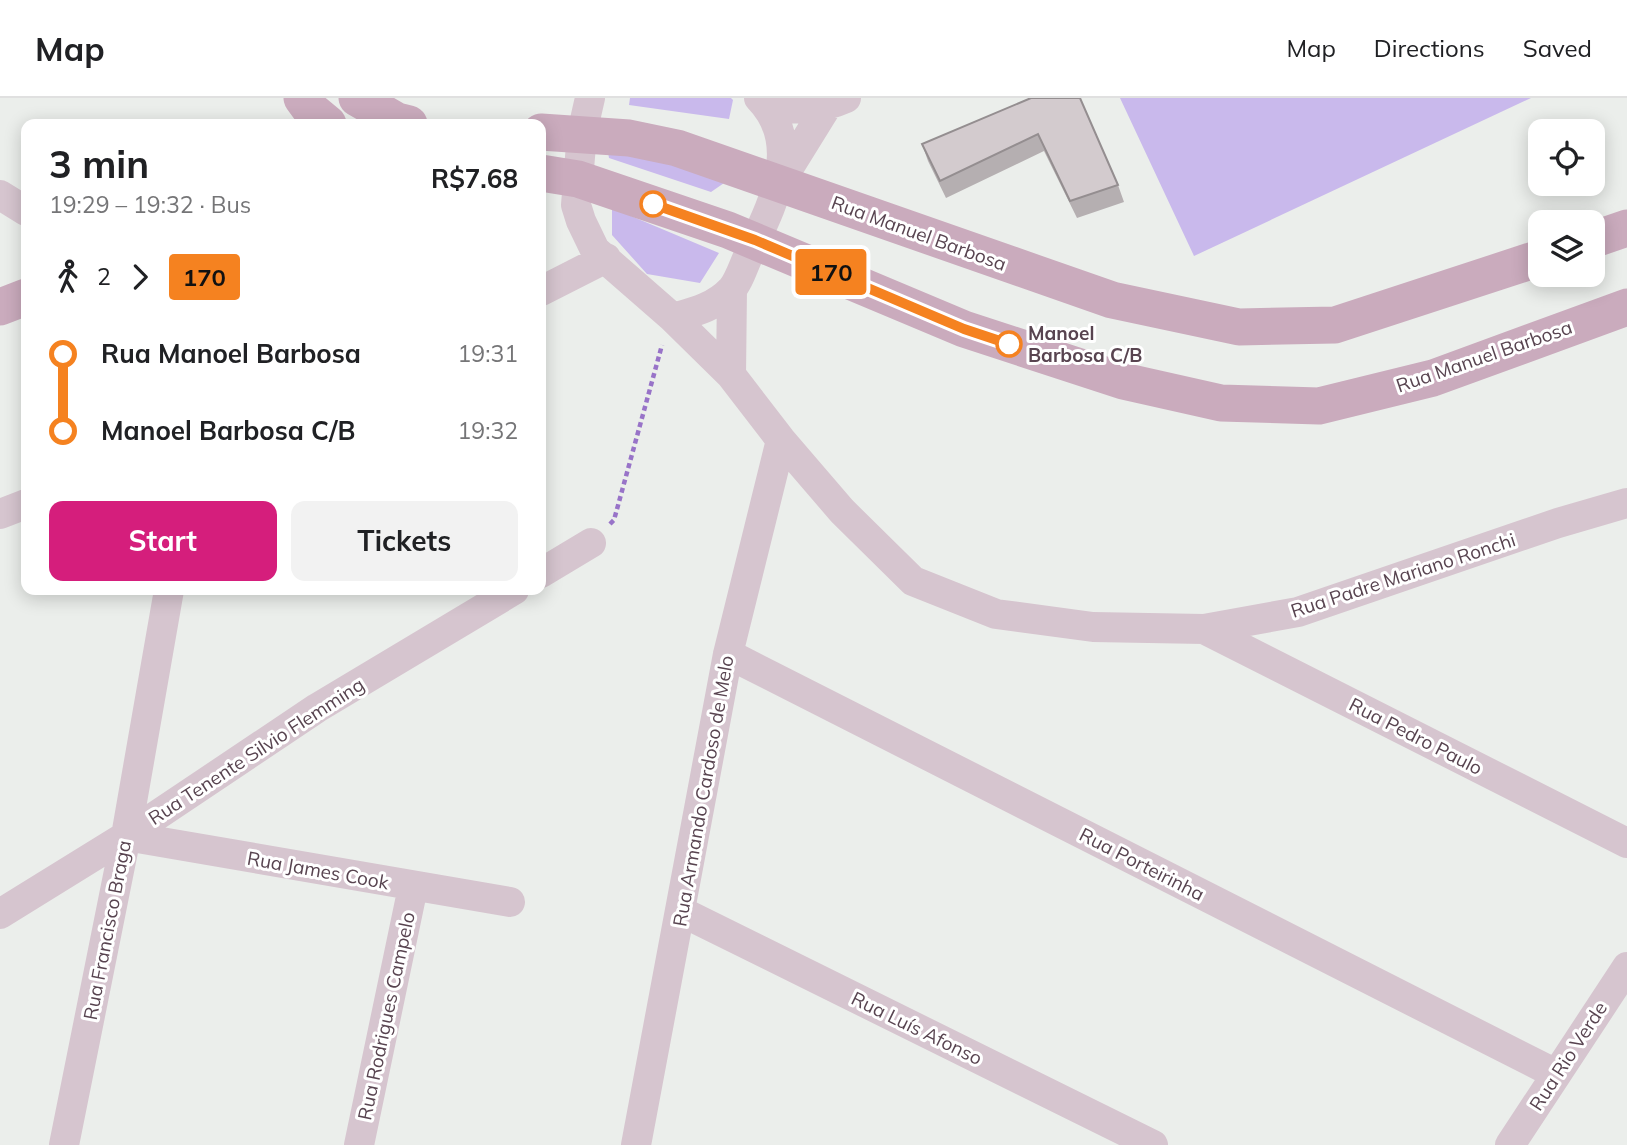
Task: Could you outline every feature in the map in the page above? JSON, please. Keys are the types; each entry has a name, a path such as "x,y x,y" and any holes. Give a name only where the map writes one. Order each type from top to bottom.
{"main road":[{"path":"302,98 322,119"},
{"path":"357,98 391,119"},
{"name":"Rua Manuel Barbosa","path":"546,132 629,138 677,148 1112,300 1239,327 1335,325 1528,262"},
{"name":"Rua Manuel Barbosa","path":"546,174 578,179 755,240 964,329 1122,381 1221,403 1319,406 1433,377 1627,307"},
{"path":"1605,236 1627,228"},
{"path":"0,307 21,298"}],"street":[{"name":"Rua Padre Mariano Ronchi","path":"590,98 582,133 576,205 595,250 673,318 731,375 781,440 842,511 913,581 996,614 1093,627 1204,629 1298,612 1558,523 1627,503"},
{"path":"763,102 797,110 837,102"},
{"path":"763,102 783,143 779,183"},
{"path":"731,375 732,289 779,183 837,102"},
{"path":"0,195 21,208"},
{"path":"546,288 606,258"},
{"path":"673,318 708,307 732,289"},
{"name":"Rua Armando Cardoso de Melo","path":"636,1145 682,912 728,654 781,440"},
{"path":"0,514 21,506"},
{"path":"546,570 592,543"},
{"name":"Rua Francisco Braga","path":"64,1145 126,836 168,595"},
{"name":"Rua Tenente Silvio Flemming","path":"0,914 126,836 317,708 506,595"},
{"name":"Rua Pedro Paulo","path":"1204,629 1627,843"},
{"name":"Rua Porteirinha","path":"728,654 1556,1074"},
{"name":"Rua James Cook","path":"126,836 510,902"},
{"name":"Rua Rodrigues Campelo","path":"359,1145 413,887"},
{"name":"Rua Luís Afonso","path":"682,912 1153,1145"},
{"name":"Rua Rio Verde","path":"1510,1145 1627,967"}],"path":[{"path":"592,543 614,520 664,338 673,318"}],"shaded area":[{"path":"630,98 733,100 729,119 629,105"},
{"path":"1120,98 1531,98 1194,256"},
{"path":"607,146 727,181 711,192 609,158"},
{"path":"612,208 719,253 700,283 647,274 612,235"}],"building":[{"path":"1031,98 1080,98 1118,185 1070,201 1038,134 940,181 922,144"}],"bus line":[{"name":"170","path":"653,204 755,240 964,329 1009,344"}],"place":[{"name":"Manoel Barbosa C/B","path":"1009,344"}]}
